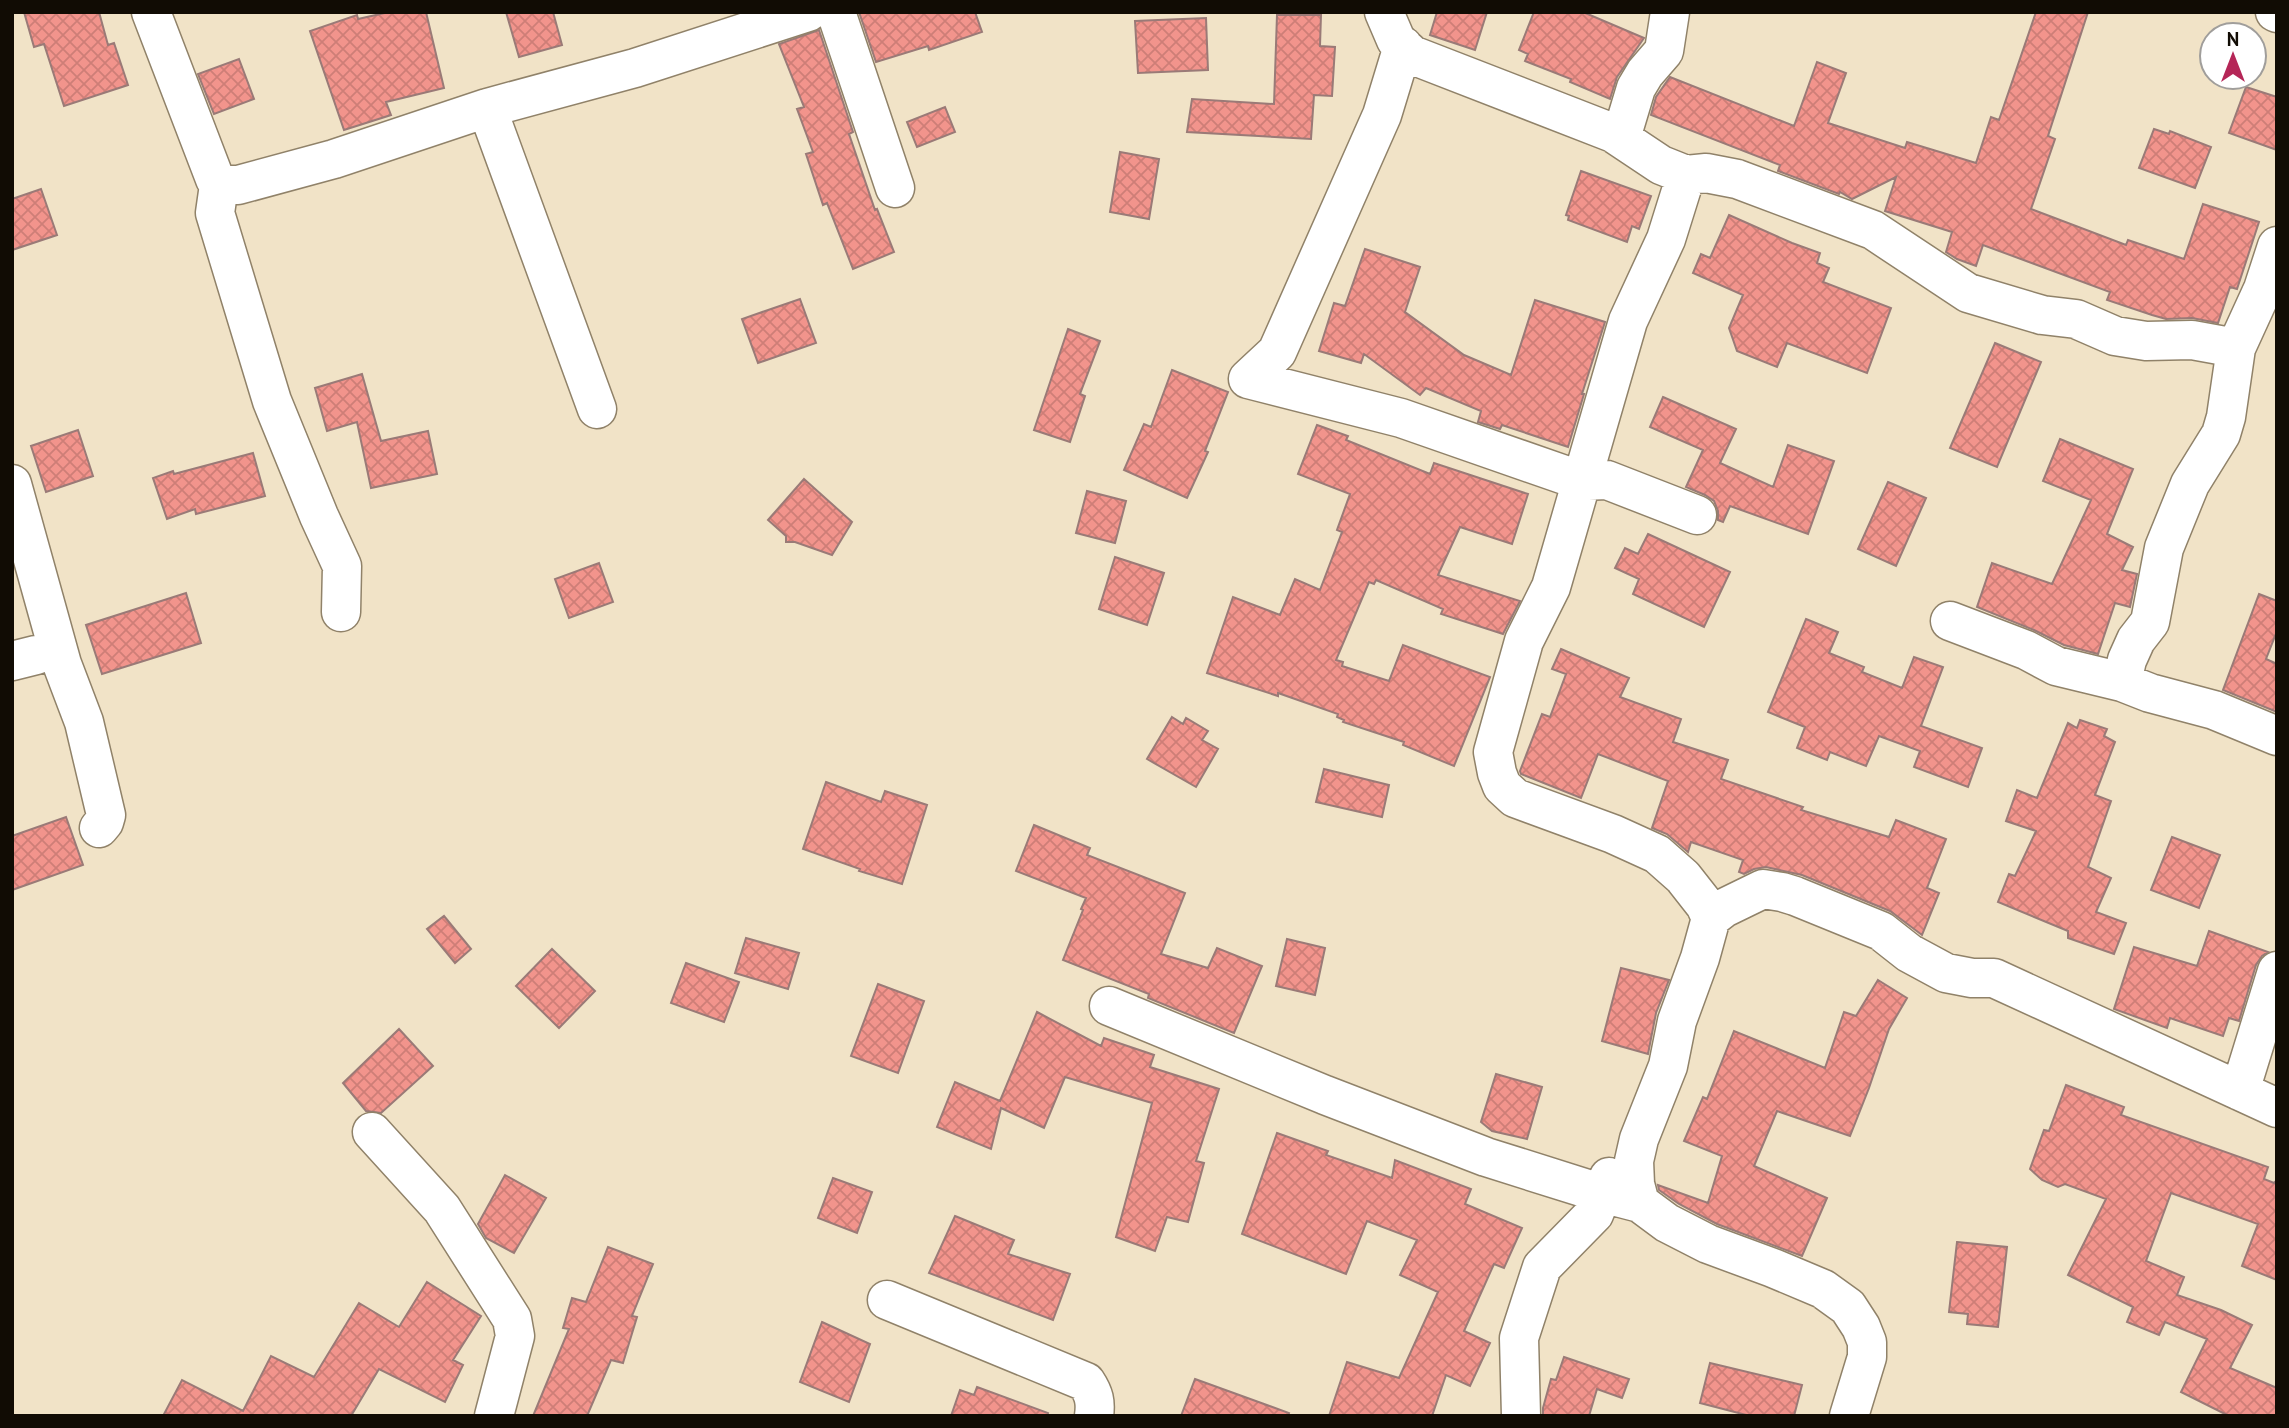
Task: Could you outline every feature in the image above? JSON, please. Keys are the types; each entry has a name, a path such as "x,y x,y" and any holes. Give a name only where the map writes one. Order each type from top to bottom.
{"street":[{"path":"151,12 219,185 215,213 272,401 342,566 341,612"},
{"path":"219,185 238,185 334,159 487,108 635,68 808,12"},
{"path":"836,12 895,188"},
{"path":"1384,12 1396,40 1412,55 1584,121 1621,138 1661,165 1686,175 1706,173 1737,178 1873,230 1968,293 2042,316 2076,319 2115,336 2146,341 2192,340 2236,348"},
{"path":"1621,138 1636,88 1664,51 1670,12"},
{"path":"1403,46 1382,115 1277,352 1248,379 1401,418 1582,481 1607,480 1698,515"},
{"path":"487,108 597,409"},
{"path":"1686,175 1665,239 1628,321 1551,587 1524,641 1493,752 1502,786 1516,798 1614,834 1657,854 1683,877 1705,905 1711,918"},
{"path":"2122,682 2127,660 2136,640 2150,622 2164,548 2190,484 2221,434 2227,417 2236,348 2263,289 2277,246"},
{"path":"12,484 62,664 84,722 106,815 99,828"},
{"path":"1950,621 2026,650 2056,666 2122,682 2150,694 2214,710 2277,736"},
{"path":"1640,1203 1635,1184 1634,1161 1639,1139 1668,1066 1677,1021 1711,918 1724,908 1763,889 1782,892 1881,931 1909,953 1946,973 1972,978 1994,978 2277,1108"},
{"path":"2240,1091 2277,971"},
{"path":"1109,1006 1325,1095 1486,1157 1640,1203 1667,1223 1708,1244 1823,1289 1849,1307 1867,1342 1867,1357 1849,1416"},
{"path":"372,1132 442,1209 512,1319 514,1336 494,1416"},
{"path":"1521,1416 1519,1338 1542,1267 1594,1214 1609,1177"},
{"path":"887,1300 1086,1382 1093,1392 1096,1404 1094,1416"}],"building":[{"path":"24,12 99,12 108,45 114,43 128,85 64,106 44,44 34,47"},
{"path":"389,12 426,12 444,88 386,102 391,115 344,130 310,31 357,15 358,19"},
{"path":"506,12 553,12 562,45 519,57"},
{"path":"859,12 975,12 982,32 929,50 928,46 876,62"},
{"path":"1437,12 1487,12 1475,50 1430,35"},
{"path":"1534,12 1583,12 1644,38 1617,77 1610,99 1570,82 1571,79 1525,61 1528,54 1519,50"},
{"path":"2036,12 2088,12 2048,136 2055,139 2031,209 2126,245 2128,240 2184,259 2203,204 2259,222 2237,289 2230,287 2218,323 2192,318 2166,319 2152,315 2107,300 2110,292 1983,245 1976,266 1946,252 1952,232 1885,211 1896,177 1852,199 1840,192 1839,194 1778,171 1780,165 1651,115 1656,97 1670,77 1794,126 1817,62 1846,73 1828,123 1905,148 1907,142 1976,163 1991,117 1999,120"},
{"path":"1277,15 1321,15 1320,46 1335,47 1332,96 1314,95 1311,139 1187,132 1192,99 1274,104"},
{"path":"1206,18 1208,70 1138,73 1135,21"},
{"path":"819,30 853,132 849,134 875,210 877,209 894,252 853,269 827,203 823,205 806,154 813,152 797,109 804,107 779,44"},
{"path":"239,59 254,99 214,114 198,74"},
{"path":"2245,91 2258,91 2277,97 2277,150 2229,133"},
{"path":"945,107 955,132 917,147 907,122"},
{"path":"2154,129 2169,134 2170,131 2211,147 2195,188 2139,168"},
{"path":"1120,152 1159,159 1149,219 1110,212"},
{"path":"1581,171 1651,196 1639,229 1632,226 1627,242 1568,220 1569,216 1566,215"},
{"path":"41,189 57,235 12,250 12,199"},
{"path":"1729,215 1820,253 1817,263 1829,268 1823,282 1891,308 1867,373 1787,343 1777,367 1737,351 1729,328 1743,295 1693,273 1701,254 1710,258"},
{"path":"1365,249 1420,267 1405,312 1464,355 1511,375 1535,300 1605,322 1568,447 1502,425 1500,429 1478,422 1481,411 1426,388 1420,395 1364,354 1361,363 1319,351 1334,303 1345,306"},
{"path":"800,299 816,343 758,363 742,319"},
{"path":"1068,329 1100,341 1080,394 1085,396 1070,442 1034,430"},
{"path":"1995,343 2041,362 1997,467 1950,448"},
{"path":"1172,370 1228,392 1205,451 1208,452 1187,498 1124,470 1144,424 1151,427"},
{"path":"362,374 381,441 428,431 437,474 371,488 357,422 327,431 315,388"},
{"path":"1663,397 1736,429 1720,463 1773,487 1788,445 1834,461 1808,534 1730,506 1723,522 1718,520 1714,501 1686,487 1703,450 1650,427"},
{"path":"1317,425 1348,436 1346,440 1430,474 1434,463 1528,494 1512,544 1460,527 1438,575 1520,601 1503,634 1441,614 1443,609 1376,580 1374,584 1369,582 1336,660 1343,662 1342,666 1389,681 1403,645 1490,677 1454,766 1403,745 1404,742 1343,722 1344,720 1337,717 1338,714 1278,693 1278,696 1207,673 1233,597 1280,615 1295,579 1320,590 1342,532 1337,530 1350,494 1298,474"},
{"path":"78,430 93,476 46,492 31,446"},
{"path":"2060,439 2133,469 2107,534 2133,547 2122,570 2137,574 2130,607 2115,603 2098,654 2064,645 1977,607 1992,563 2052,584 2091,500 2043,481"},
{"path":"253,453 265,496 196,514 195,509 167,519 153,478"},
{"path":"804,479 852,522 832,555 795,542 786,542 786,536 768,520"},
{"path":"1888,482 1926,498 1896,566 1858,549"},
{"path":"1087,491 1126,501 1115,543 1076,533"},
{"path":"1648,534 1730,572 1704,627 1633,594 1639,579 1615,568 1625,548 1638,554"},
{"path":"1115,557 1164,573 1147,625 1099,609"},
{"path":"599,563 613,602 569,618 555,579"},
{"path":"186,593 201,643 102,674 86,625"},
{"path":"2259,594 2277,601 2277,631 2266,659 2277,664 2277,712 2223,690"},
{"path":"1806,619 1838,632 1829,653 1864,667 1862,672 1902,688 1914,657 1943,667 1921,726 1982,748 1968,787 1914,767 1920,751 1879,736 1866,766 1830,752 1827,760 1797,748 1805,727 1768,712"},
{"path":"1561,649 1629,678 1620,697 1681,719 1673,742 1728,760 1721,779 1803,807 1801,810 1889,837 1896,820 1946,839 1927,888 1939,893 1922,935 1890,911 1802,875 1766,867 1744,874 1739,872 1743,860 1691,842 1688,852 1667,834 1652,828 1668,781 1598,754 1581,798 1521,774 1542,714 1550,717 1566,674 1552,669"},
{"path":"1172,717 1183,724 1186,718 1208,731 1202,740 1218,749 1196,787 1147,759"},
{"path":"2080,720 2107,729 2104,736 2115,742 2095,795 2111,801 2088,867 2111,878 2096,912 2126,923 2114,954 2068,938 2068,931 1998,902 2009,874 2015,876 2036,831 2006,821 2017,790 2037,798 2068,723 2077,728"},
{"path":"1324,769 1389,785 1382,817 1316,802"},
{"path":"826,782 881,802 885,791 927,805 902,884 803,849"},
{"path":"66,817 83,865 12,890 12,836"},
{"path":"1034,825 1090,848 1087,855 1185,893 1161,954 1208,968 1217,948 1262,966 1234,1033 1148,998 1149,994 1063,960 1086,898 1016,871"},
{"path":"2172,837 2220,855 2199,908 2151,890"},
{"path":"444,916 471,949 455,963 427,929"},
{"path":"2209,931 2268,952 2256,965 2239,1021 2229,1018 2223,1036 2170,1018 2167,1028 2114,1009 2134,947 2197,966"},
{"path":"746,938 799,953 788,989 735,973"},
{"path":"1287,939 1325,948 1315,995 1276,986"},
{"path":"552,949 595,991 559,1028 516,986"},
{"path":"686,963 739,982 724,1022 671,1003"},
{"path":"1621,968 1669,980 1656,1013 1648,1054 1602,1041"},
{"path":"1878,980 1907,998 1889,1029 1850,1136 1777,1111 1754,1166 1827,1198 1802,1256 1717,1224 1659,1190 1658,1185 1708,1203 1722,1156 1684,1141 1703,1097 1707,1099 1734,1031 1825,1068 1844,1012 1856,1016"},
{"path":"878,984 924,1001 898,1073 851,1056"},
{"path":"1037,1012 1101,1046 1104,1038 1154,1055 1150,1067 1219,1089 1196,1161 1204,1163 1188,1222 1167,1217 1155,1251 1116,1237 1152,1103 1065,1077 1044,1128 1001,1108 991,1149 937,1127 955,1082 1000,1101"},
{"path":"399,1029 433,1066 381,1113 366,1111 343,1083"},
{"path":"1496,1074 1542,1087 1527,1139 1492,1131 1481,1122"},
{"path":"2066,1085 2124,1107 2121,1115 2268,1167 2264,1179 2274,1183 2277,1180 2277,1280 2242,1266 2258,1224 2171,1193 2146,1261 2184,1277 2177,1295 2221,1310 2252,1325 2230,1368 2277,1388 2277,1416 2229,1416 2181,1392 2207,1339 2165,1322 2159,1335 2127,1322 2133,1307 2068,1275 2106,1199 2065,1184 2058,1187 2042,1180 2030,1169 2044,1130 2049,1131"},
{"path":"1277,1133 1328,1151 1326,1155 1392,1178 1395,1160 1471,1189 1465,1204 1522,1228 1504,1268 1494,1264 1464,1331 1490,1343 1470,1386 1446,1375 1432,1416 1329,1416 1347,1362 1399,1378 1438,1292 1400,1275 1417,1240 1367,1221 1346,1274 1242,1234"},
{"path":"505,1175 546,1198 514,1253 486,1238 478,1224"},
{"path":"833,1178 872,1192 857,1233 818,1218"},
{"path":"955,1216 1014,1240 1008,1254 1070,1274 1053,1320 929,1273"},
{"path":"1957,1242 2007,1247 1998,1327 1967,1324 1968,1314 1949,1312"},
{"path":"608,1247 653,1264 632,1316 637,1317 623,1363 611,1360 587,1416 533,1416 569,1329 563,1328 572,1298 586,1302"},
{"path":"427,1282 481,1316 453,1360 463,1365 445,1402 379,1369 351,1416 163,1416 182,1380 243,1411 271,1356 314,1377 359,1303 399,1327"},
{"path":"822,1322 870,1344 849,1402 800,1382"},
{"path":"1564,1357 1629,1379 1622,1398 1597,1389 1589,1416 1543,1416 1551,1379 1556,1380"},
{"path":"1710,1363 1802,1385 1794,1416 1750,1416 1700,1403"},
{"path":"1195,1379 1289,1413 1288,1416 1181,1416"},
{"path":"977,1387 1048,1413 1047,1416 951,1416 960,1390 974,1395"}]}
